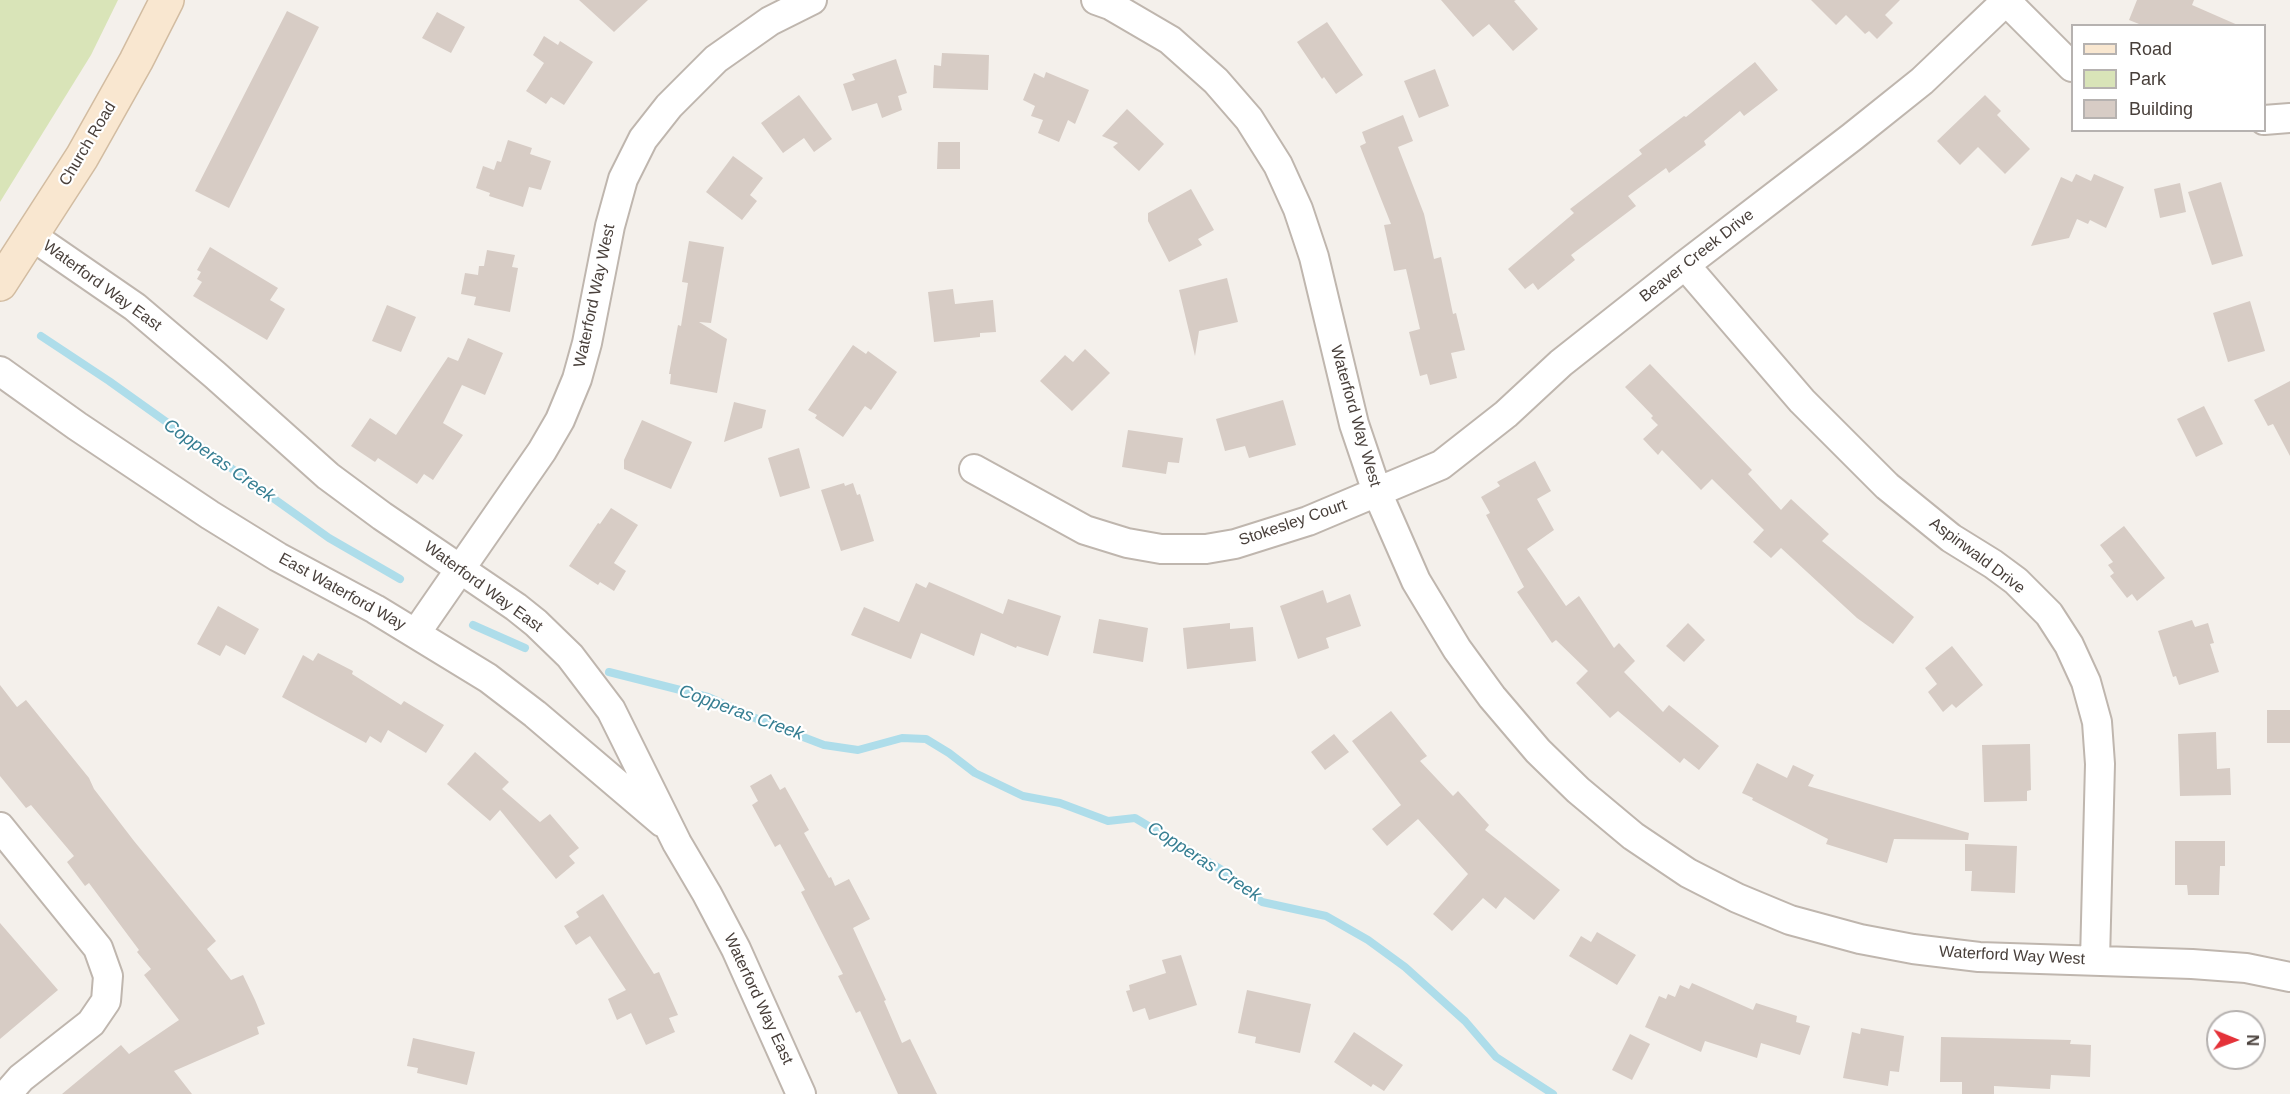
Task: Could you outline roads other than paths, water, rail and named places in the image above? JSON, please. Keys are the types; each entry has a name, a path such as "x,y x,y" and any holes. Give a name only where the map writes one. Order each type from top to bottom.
{"main road":[{"name":"Church Road","path":"0,284 86,148 136,61 167,0"}],"street":[{"name":"Waterford Way West","path":"416,633 542,451 560,420 577,380 610,226 623,179 643,139 669,106 716,59 770,21 812,0"},
{"name":"Waterford Way West","path":"1096,0 1110,5 1170,40 1216,81 1249,119 1278,165 1298,209 1314,257 1354,424 1377,492 1416,581 1457,649 1492,697 1538,751 1578,790 1633,837 1688,873 1737,898 1790,920 1860,939 1913,949 1979,957 2246,968 2290,977"},
{"name":"Beaver Creek Drive","path":"1377,492 1441,465 1506,414 1561,363 1922,81 2006,1"},
{"path":"2006,1 2071,65"},
{"path":"2266,120 2290,118"},
{"name":"Waterford Way East","path":"32,236 135,308 215,375 328,476 536,623 570,656 611,710 670,830 736,949 801,1094"},
{"name":"Aspinwald Drive","path":"1685,265 1780,377 1887,486 1951,538 1994,564 2016,581 2049,614 2069,645 2086,682 2097,722 2100,764 2095,960"},
{"name":"East Waterford Way","path":"0,371 77,426 210,515 278,557 416,633 488,678 535,714 670,830"},
{"name":"Stokesley Court","path":"974,469 1085,530 1127,543 1161,549 1206,549 1234,544 1308,521 1377,492"},
{"path":"0,828 98,948 108,976 106,1001 91,1023 21,1078 8,1094"}],"waterway":[{"name":"Copperas Creek","path":"41,336 109,381 329,538 400,579"},
{"name":"Copperas Creek","path":"473,625 525,648"},
{"name":"Copperas Creek","path":"609,672 708,697 824,745 858,750 902,738 926,739 975,773 1023,796 1060,803 1108,821 1135,818 1227,873 1262,902 1326,916 1368,940 1405,967 1465,1021 1496,1057 1553,1094"}]}
